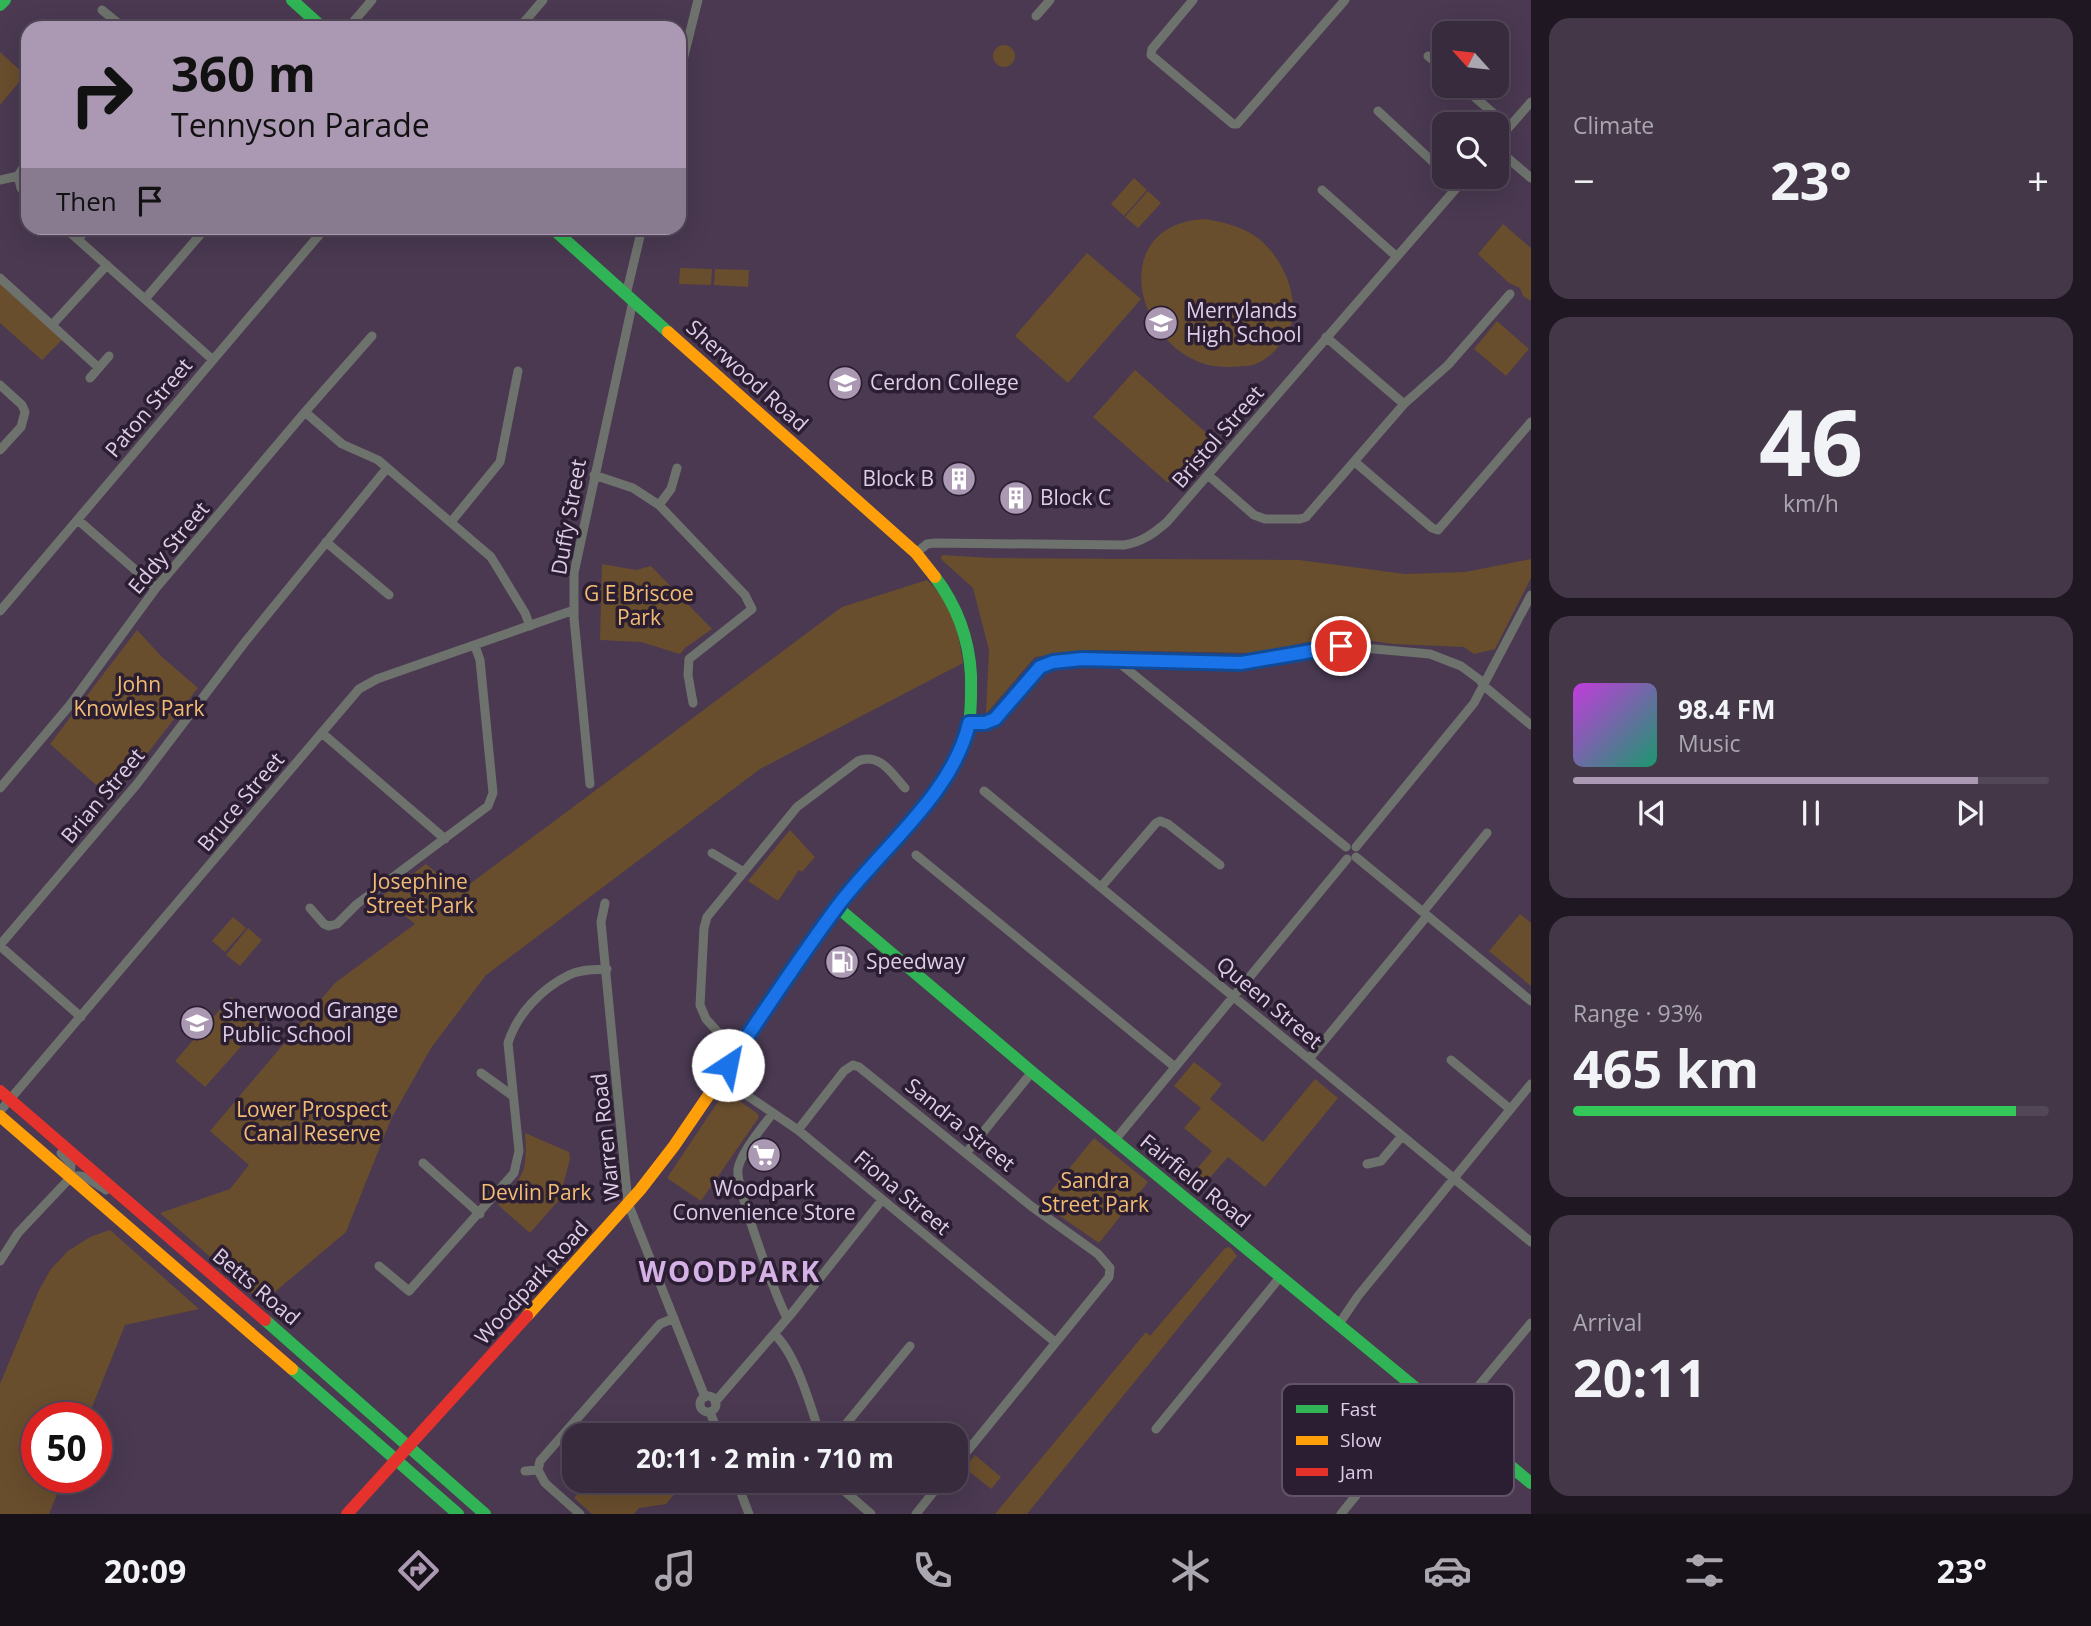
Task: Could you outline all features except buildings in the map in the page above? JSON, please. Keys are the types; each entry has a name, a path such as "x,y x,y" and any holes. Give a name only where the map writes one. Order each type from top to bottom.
{"main road":[{"path":"0,5 5,0"},
{"path":"292,0 315,21"},
{"name":"Sherwood Road","path":"560,235 916,552 943,573 964,618 971,669 973,722"},
{"name":"Woodpark Road","path":"347,1514 649,1180 837,907 945,780 973,722"},
{"name":"Fairfield Road","path":"837,907 1032,1072 1411,1384"},
{"name":"Betts Road","path":"5,1095 485,1514"},
{"name":"Betts Road","path":"0,1116 458,1514"},
{"name":"Fairfield Road","path":"1514,1469 1531,1483"}],"street":[{"path":"354,21 372,0"},
{"path":"525,21 543,0"},
{"path":"686,34 698,0"},
{"path":"1036,16 1050,0"},
{"path":"1193,0 1152,49 1151,55 1233,124 1237,124 1345,0"},
{"path":"102,10 115,21"},
{"path":"1428,56 1432,59"},
{"path":"1476,98 1492,112"},
{"path":"1509,127 1531,102"},
{"path":"1378,111 1432,161"},
{"path":"1509,159 1531,178"},
{"path":"21,171 18,176 21,186"},
{"path":"0,180 18,176"},
{"name":"Bristol Street","path":"916,552 934,543 1088,546 1133,543 1152,535 1167,522 1455,189"},
{"path":"1322,190 1396,256"},
{"path":"73,235 213,360"},
{"path":"78,239 82,235"},
{"path":"145,299 200,235"},
{"name":"Paton Street","path":"0,611 319,235"},
{"name":"Duffy Street","path":"590,784 574,610 574,568 641,235"},
{"path":"52,325 107,265"},
{"path":"0,278 99,368"},
{"path":"1208,475 1254,515 1265,519 1300,519 1312,510 1404,404 1448,365 1510,294"},
{"name":"Eddy Street","path":"0,788 70,705 156,588 372,337"},
{"path":"1326,337 1404,404"},
{"path":"90,378 109,356"},
{"path":"451,522 500,462 518,371"},
{"path":"0,384 28,412 23,423 0,450"},
{"path":"305,412 342,443 374,458 387,468 491,557 530,626"},
{"path":"1354,462 1432,528 1438,530 1531,422"},
{"name":"Brian Street","path":"0,946 137,784 245,642 387,468"},
{"path":"659,505 671,489 677,468"},
{"path":"594,475 634,488 659,505 745,595 752,609 691,655 687,667 694,702"},
{"path":"78,520 156,588"},
{"path":"326,542 389,595"},
{"path":"1115,1140 1474,703 1530,596"},
{"name":"Bruce Street","path":"0,1111 5,1095 81,1017 365,685 574,610"},
{"path":"310,908 324,924 337,924 358,904 485,809 492,796 480,660 475,646"},
{"path":"973,722 991,722 995,719 1040,667 1053,662 1241,663 1341,646 1430,654 1461,666 1531,725"},
{"path":"1116,661 1531,1002"},
{"path":"322,733 445,839"},
{"path":"737,1053 706,1019 699,997 705,922 797,807 858,761 868,758 880,762 905,788"},
{"name":"Queen Street","path":"984,791 1531,1242"},
{"path":"1101,887 1160,821 1168,824 1220,864"},
{"path":"1309,1059 1487,834"},
{"path":"712,853 744,872"},
{"path":"916,855 1175,1067"},
{"name":"Warren Road","path":"605,903 601,917 628,1203 705,1397"},
{"path":"0,946 81,1017"},
{"path":"379,1266 409,1292 514,1173 518,1163 508,1043 513,1027 533,1002 569,974 607,969"},
{"path":"1451,1060 1510,1109"},
{"name":"Sandra Street","path":"798,1129 844,1071 853,1065 864,1070 1031,1206 1098,1254 1110,1268 1109,1277 968,1450"},
{"path":"967,1152 1032,1072"},
{"path":"481,1073 513,1096"},
{"name":"Fiona Street","path":"720,1077 798,1129 1055,1342"},
{"path":"1339,1324 1358,1296 1531,1084"},
{"path":"772,1114 744,1155 737,1175 764,1261 787,1318"},
{"path":"50,1134 54,1147 71,1164 70,1178"},
{"path":"1367,1164 1381,1161 1402,1136"},
{"path":"423,1164 480,1213"},
{"path":"0,1261 4,1245 70,1178 80,1176 105,1190 116,1192"},
{"path":"715,1402 774,1334 882,1200"},
{"path":"1156,1429 1281,1276"},
{"path":"580,1514 545,1483 538,1470 540,1461 660,1324 674,1318"},
{"path":"1480,1384 1531,1323"},
{"path":"774,1334 783,1343 816,1423"},
{"path":"847,1423 910,1346"},
{"path":"705,1397 713,1398 715,1402 715,1408 710,1412 701,1408 705,1397"},
{"path":"710,1412 714,1423"},
{"path":"525,1471 538,1470"},
{"path":"741,1493 749,1514"},
{"path":"845,1493 871,1514"},
{"path":"915,1514 932,1493"},
{"path":"1341,1514 1355,1496"}],"green space":[{"path":"1004,45 1014,52 1015,56 1008,66 1004,67 994,60 993,56 1000,46"},
{"path":"0,52 21,71 21,80 0,105"},
{"path":"1134,178 1147,190 1124,216 1111,204"},
{"path":"1148,191 1161,203 1138,228 1125,217"},
{"path":"1205,219 1231,225 1255,236 1271,251 1288,281 1293,303 1290,328 1275,350 1256,364 1215,366 1180,352 1161,333 1148,310 1142,285 1143,261 1154,241 1174,226"},
{"path":"1503,224 1531,248 1531,301 1523,296 1520,288 1509,283 1478,254"},
{"path":"1087,253 1141,299 1068,383 1015,336"},
{"path":"680,268 712,269 711,285 679,284"},
{"path":"715,269 749,270 748,287 714,285"},
{"path":"0,279 63,339 42,360 0,323"},
{"path":"1497,321 1529,349 1506,376 1474,349"},
{"path":"1135,370 1210,436 1168,483 1093,417"},
{"path":"942,555 991,558 1299,560 1405,574 1465,572 1531,559 1531,578 1495,649 1474,654 1464,647 1393,644 1337,636 1255,653 1086,650 1035,657 986,714 989,650 973,588 941,559"},
{"name":"G E Briscoe Park","path":"602,564 636,570 651,566 712,629 680,654 641,642 600,640"},
{"name":"Lower Prospect Canal Reserve","path":"927,580 942,598 953,618 963,663 760,769 486,975 431,1048 391,1119 346,1232 276,1291 255,1296 160,1213 230,1189 249,1165 210,1131 335,983 415,924 382,896 426,864 459,892 842,607"},
{"name":"John Knowles Park","path":"137,630 162,657 198,688 112,799 50,744"},
{"path":"790,830 815,857 802,872 799,870 778,901 748,881"},
{"path":"1520,914 1531,923 1531,986 1489,951"},
{"path":"233,917 246,928 225,952 212,941"},
{"path":"248,928 262,940 240,966 226,955"},
{"path":"231,997 261,1024 205,1087 175,1061"},
{"path":"1194,1062 1222,1084 1210,1099 1263,1142 1315,1079 1338,1098 1265,1187 1228,1157 1200,1189 1200,1196 1185,1183 1212,1151 1184,1128 1201,1108 1174,1086"},
{"path":"723,1094 729,1094 759,1117 701,1201 667,1178"},
{"name":"Devlin Park","path":"525,1133 569,1152 570,1159 562,1189 566,1192 530,1233 498,1205 522,1173 526,1157"},
{"name":"Sandra Street Park","path":"1094,1138 1148,1182 1099,1243 1041,1203"},
{"path":"110,1230 199,1309 125,1325 94,1402 21,1402 21,1493 58,1493 49,1514 0,1514 0,1384 39,1290 51,1269 68,1251 90,1237"},
{"path":"1230,1247 1237,1256 1027,1514 995,1514 1146,1332 1150,1336 1225,1248"},
{"path":"975,1455 1001,1477 991,1489 968,1470 968,1464"},
{"path":"579,1493 676,1493 666,1504 639,1508 634,1514 592,1514 574,1498"}],"traffic: fast":[{"path":"0,5 5,0"},
{"path":"292,0 315,21"},
{"path":"560,235 668,332"},
{"path":"734,1058 826,923 931,800 960,753 970,716 970,661 960,623 950,599 935,577"},
{"path":"837,907 1032,1072 1411,1384"},
{"path":"265,1320 485,1514"},
{"path":"292,1369 458,1514"},
{"path":"1514,1469 1531,1483"}],"traffic: slow":[{"path":"668,332 916,553 935,577"},
{"path":"527,1316 640,1190 674,1146 734,1058"},
{"path":"0,1116 292,1369"}],"traffic: jam":[{"path":"0,1091 265,1320"},
{"path":"347,1514 527,1316"}],"place":[{"name":"Merrylands High School","path":"1161,323"},
{"name":"Cerdon College","path":"845,383"},
{"name":"Block B","path":"959,479"},
{"name":"Block C","path":"1016,498"},
{"name":"Speedway","path":"842,962"},
{"name":"Sherwood Grange Public School","path":"197,1023"},
{"name":"Woodpark Convenience Store","path":"764,1155"}],"district":[{"name":"WOODPARK","path":"730,1272"}],"route":[{"path":"728,1065 837,907 945,780 961,748 969,723 985,723 995,719 1040,667 1053,662 1082,659 1241,663 1341,646"}],"park label":[{"name":"Josephine Street Park","path":"420,894"}]}
